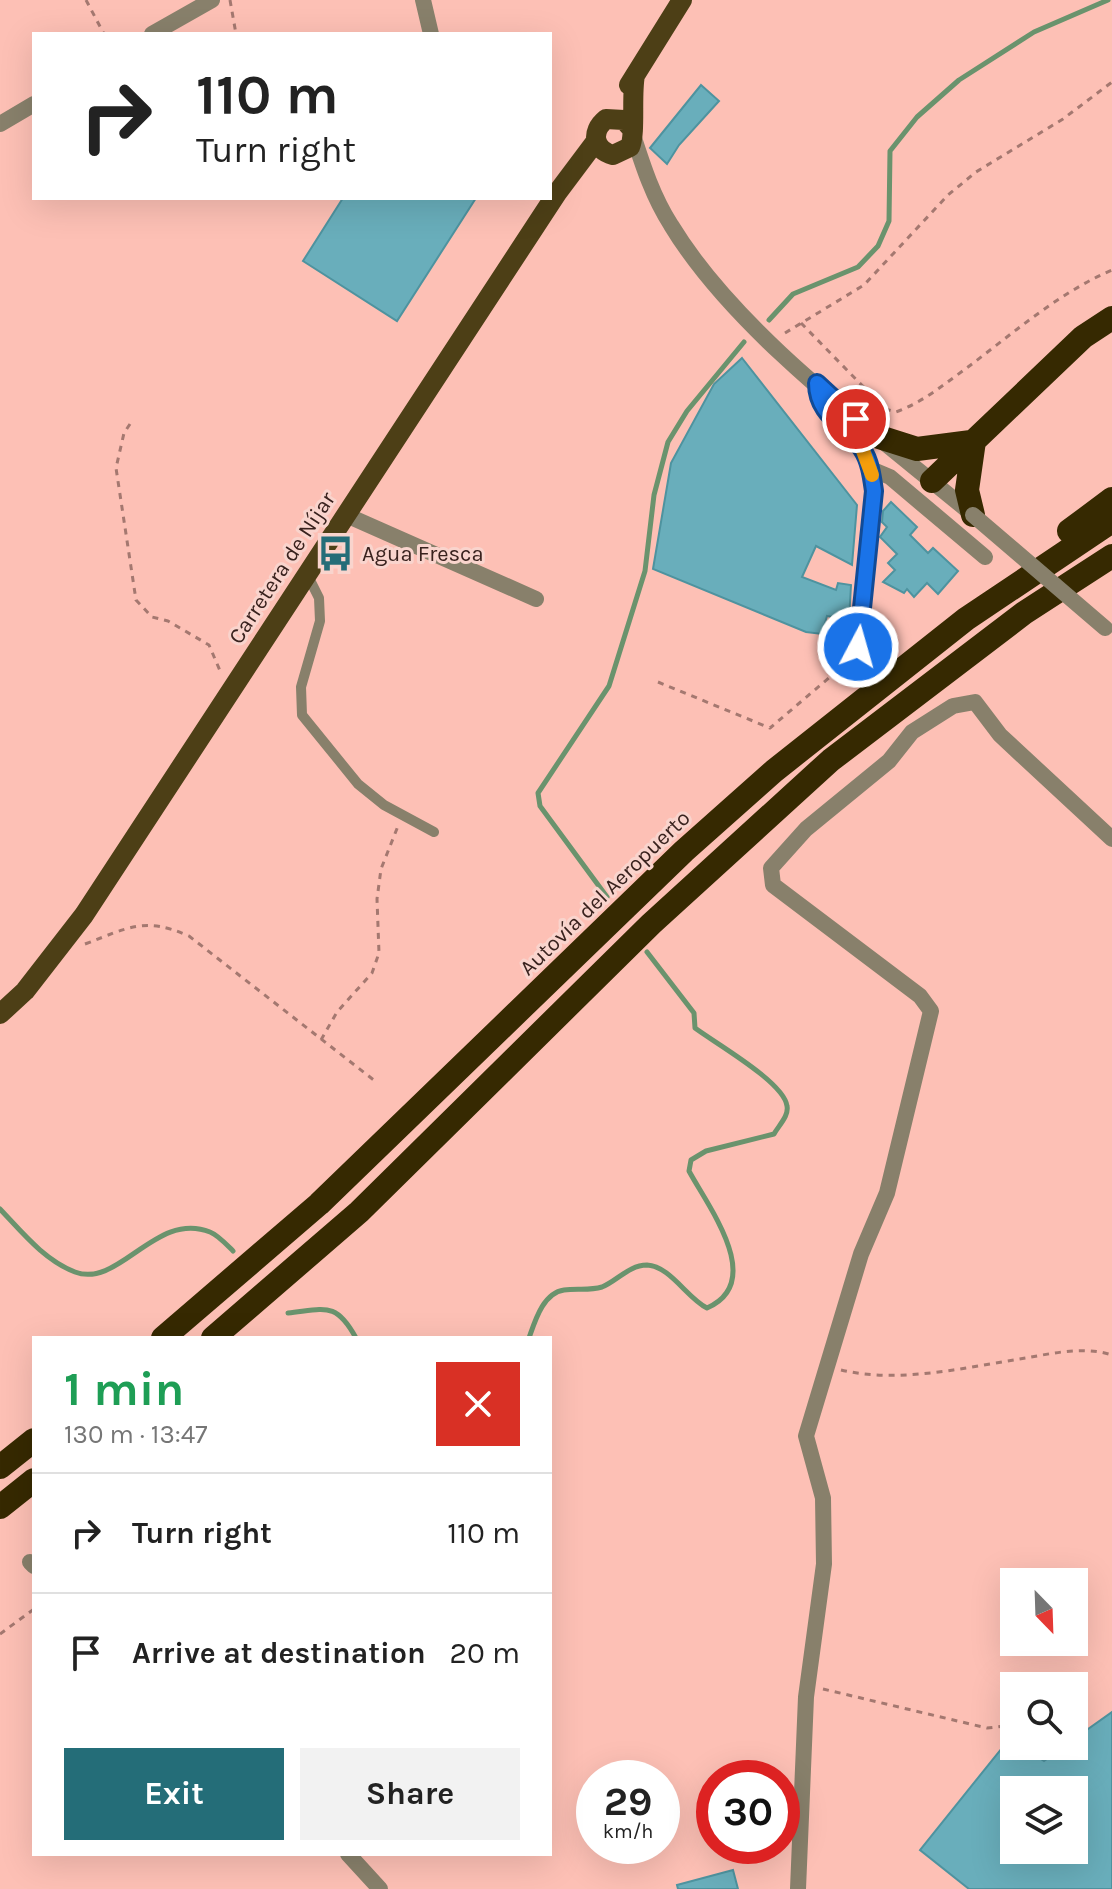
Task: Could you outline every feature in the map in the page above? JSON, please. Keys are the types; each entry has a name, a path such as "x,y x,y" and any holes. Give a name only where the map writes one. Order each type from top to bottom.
{"highway":[{"path":"932,481 1083,337 1112,318"},
{"path":"876,436 917,449 974,441"},
{"path":"973,515 967,490 974,441"},
{"path":"966,619 1112,499"},
{"name":"Autovía del Aeropuerto","path":"165,1336 262,1257 378,1150 684,851 774,771 966,619 1112,521"},
{"path":"215,1336 359,1212 719,860 831,760 1024,613 1112,556"},
{"path":"1024,613 1112,567"},
{"path":"0,1467 32,1442"},
{"path":"0,1507 32,1482"}],"main road":[{"path":"635,75 630,97 630,147 620,154 602,151 596,141 600,123 612,117 635,75 682,0"},
{"path":"612,117 624,120 632,132"},
{"name":"Carretera de Níjar","path":"553,190 596,141"},
{"name":"Carretera de Níjar","path":"0,1014 55,955 346,515 547,200"}],"street":[{"path":"156,32 212,0"},
{"path":"423,0 431,32"},
{"path":"0,124 32,105"},
{"path":"632,132 646,175 670,224 710,280 772,342 876,436 1108,631"},
{"path":"620,154 646,175"},
{"path":"817,383 821,406 862,448 871,469 874,491 858,647"},
{"path":"871,469 890,477 985,557"},
{"path":"346,515 536,599"},
{"path":"798,1889 808,1685 824,1564 823,1498 806,1436 830,1367 861,1254 887,1193 931,1011 920,996 773,885 771,868 806,829 889,761 912,732 953,706 975,702 1000,735 1112,839"},
{"path":"350,1856 380,1889"}],"lane":[{"path":"307,574 319,598 320,621 301,687 302,715 358,784 404,816 434,832"}],"path":[{"path":"86,0 103,32"},
{"path":"230,0 236,32"},
{"path":"772,342 864,285 948,195 976,172 1063,119 1112,82"},
{"path":"801,323 885,409 896,412 937,390 1050,306 1112,270"},
{"path":"130,424 124,433 116,468 136,600 152,617 168,621 209,645 224,682 232,689"},
{"path":"658,682 770,728 847,665 858,647"},
{"path":"321,1040 337,1012 372,973 379,953 377,899 381,869 404,816"},
{"path":"55,955 146,923 169,927 189,936 375,1081"},
{"path":"830,1367 866,1376 923,1374 1068,1351 1112,1355"},
{"path":"0,1634 32,1610"},
{"path":"808,1685 987,1728 1000,1727"}],"building":[{"path":"701,85 719,101 679,145 667,164 650,148"},
{"path":"342,200 475,200 397,321 303,261"},
{"path":"742,358 857,505 852,565 816,546 802,577 836,590 838,583 851,585 849,620 827,616 822,634 806,632 653,569 671,463 714,384"},
{"path":"891,502 917,527 910,535 928,553 933,548 958,571 938,594 927,583 914,597 907,589 904,593 883,582 895,570 888,563 897,554 880,537 887,527 882,522 883,511"},
{"path":"1112,1712 1112,1889 969,1889 920,1850 1000,1750 1000,1760 1088,1760 1088,1729"},
{"path":"733,1870 738,1889 678,1889 677,1885"}],"waterway":[{"path":"769,320 793,294 858,267 878,246 889,221 890,151 917,117 959,80 1034,32 1108,0"},
{"path":"607,897 540,806 538,793 609,686 645,571 654,495 668,442 687,411 744,342"},
{"path":"530,1336 545,1302 557,1292 602,1287 641,1266 655,1267 671,1276 707,1308 724,1296 732,1280 732,1262 718,1222 689,1171 691,1160 706,1151 774,1134 787,1113 783,1096 774,1086 695,1028 694,1013 647,952"},
{"path":"0,1209 43,1253 75,1272 91,1274 107,1270 155,1239 172,1231 190,1228 213,1233 233,1251"},
{"path":"288,1313 328,1310 342,1318 355,1336"}],"slow traffic":[{"path":"834,422 862,448 872,475"}],"place":[{"name":"Agua Fresca","path":"336,554"}],"route":[{"path":"856,419 817,383 821,406 862,448 871,469 874,491 858,647"}]}
